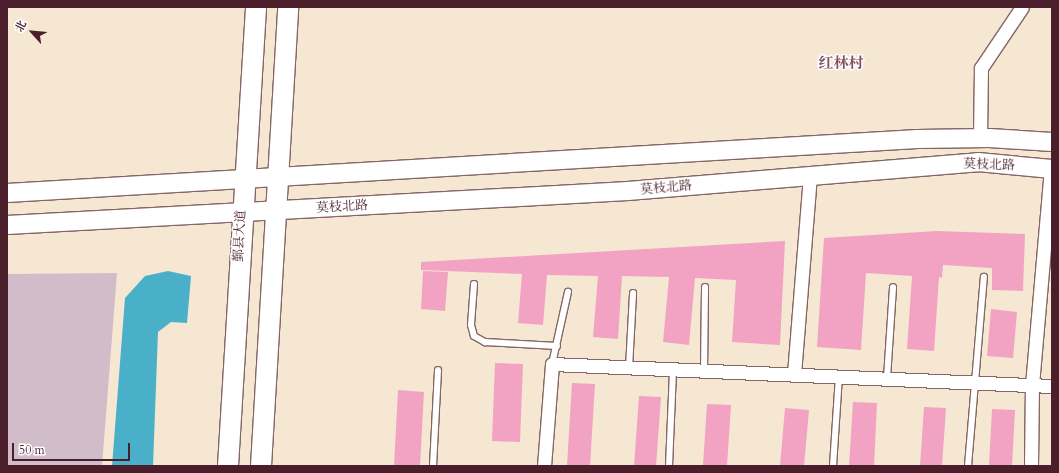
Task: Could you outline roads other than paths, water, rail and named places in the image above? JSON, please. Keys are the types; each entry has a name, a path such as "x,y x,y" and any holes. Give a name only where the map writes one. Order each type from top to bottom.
{"main road":[{"name":"鄞县大道","path":"228,466 243,180 256,7"},
{"path":"261,466 281,177 288,7"}],"street":[{"path":"980,138 981,68 1022,7"},
{"name":"莫枝北路","path":"7,193 980,138 1052,142"},
{"name":"莫枝北路","path":"7,225 628,191 978,162 1051,169"},
{"path":"1031,466 1032,385 1051,169"},
{"path":"794,374 810,176"},
{"path":"544,466 552,364 1052,386"}],"lane":[{"path":"968,466 973,382 984,277"},
{"path":"474,284 471,325 474,336 486,342 557,346"},
{"path":"704,371 705,287"},
{"path":"887,378 893,287"},
{"path":"552,364 568,292"},
{"path":"629,368 633,293"},
{"path":"433,466 438,370"},
{"path":"669,466 673,370"},
{"path":"833,466 840,376"}],"water":[{"path":"168,271 191,276 187,323 171,322 158,332 153,466 112,466 125,298 145,276"}],"district":[{"name":"红林村","path":"841,64"}]}
